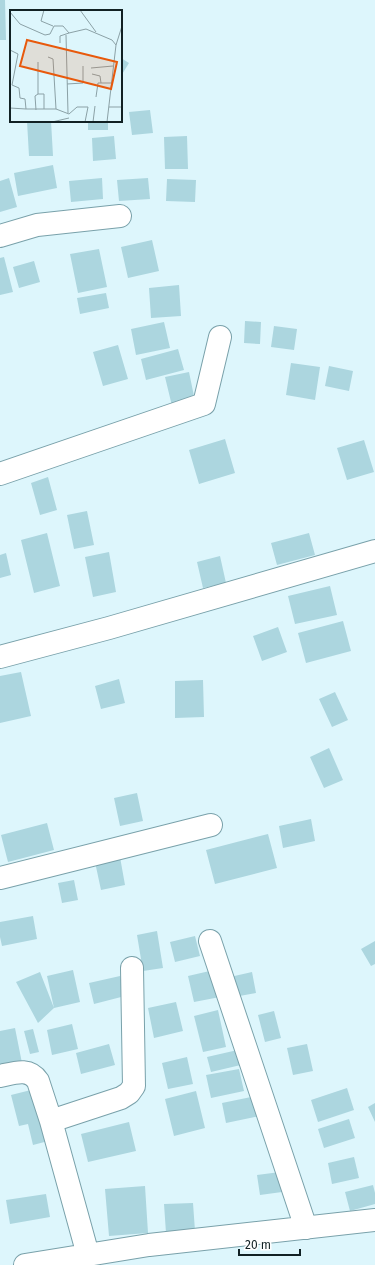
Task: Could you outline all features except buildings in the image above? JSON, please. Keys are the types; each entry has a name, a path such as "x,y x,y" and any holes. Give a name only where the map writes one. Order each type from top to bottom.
{"street":[{"path":"0,236 37,225 120,216"},
{"path":"0,474 204,404 220,337"},
{"path":"0,657 109,628 375,551"},
{"path":"0,878 211,825"},
{"path":"210,941 306,1228"},
{"path":"51,1121 120,1098 129,1093 134,1086 132,968"},
{"path":"0,1076 23,1072 35,1076 38,1081 51,1121 88,1255"},
{"path":"25,1265 149,1245 375,1220"}]}
